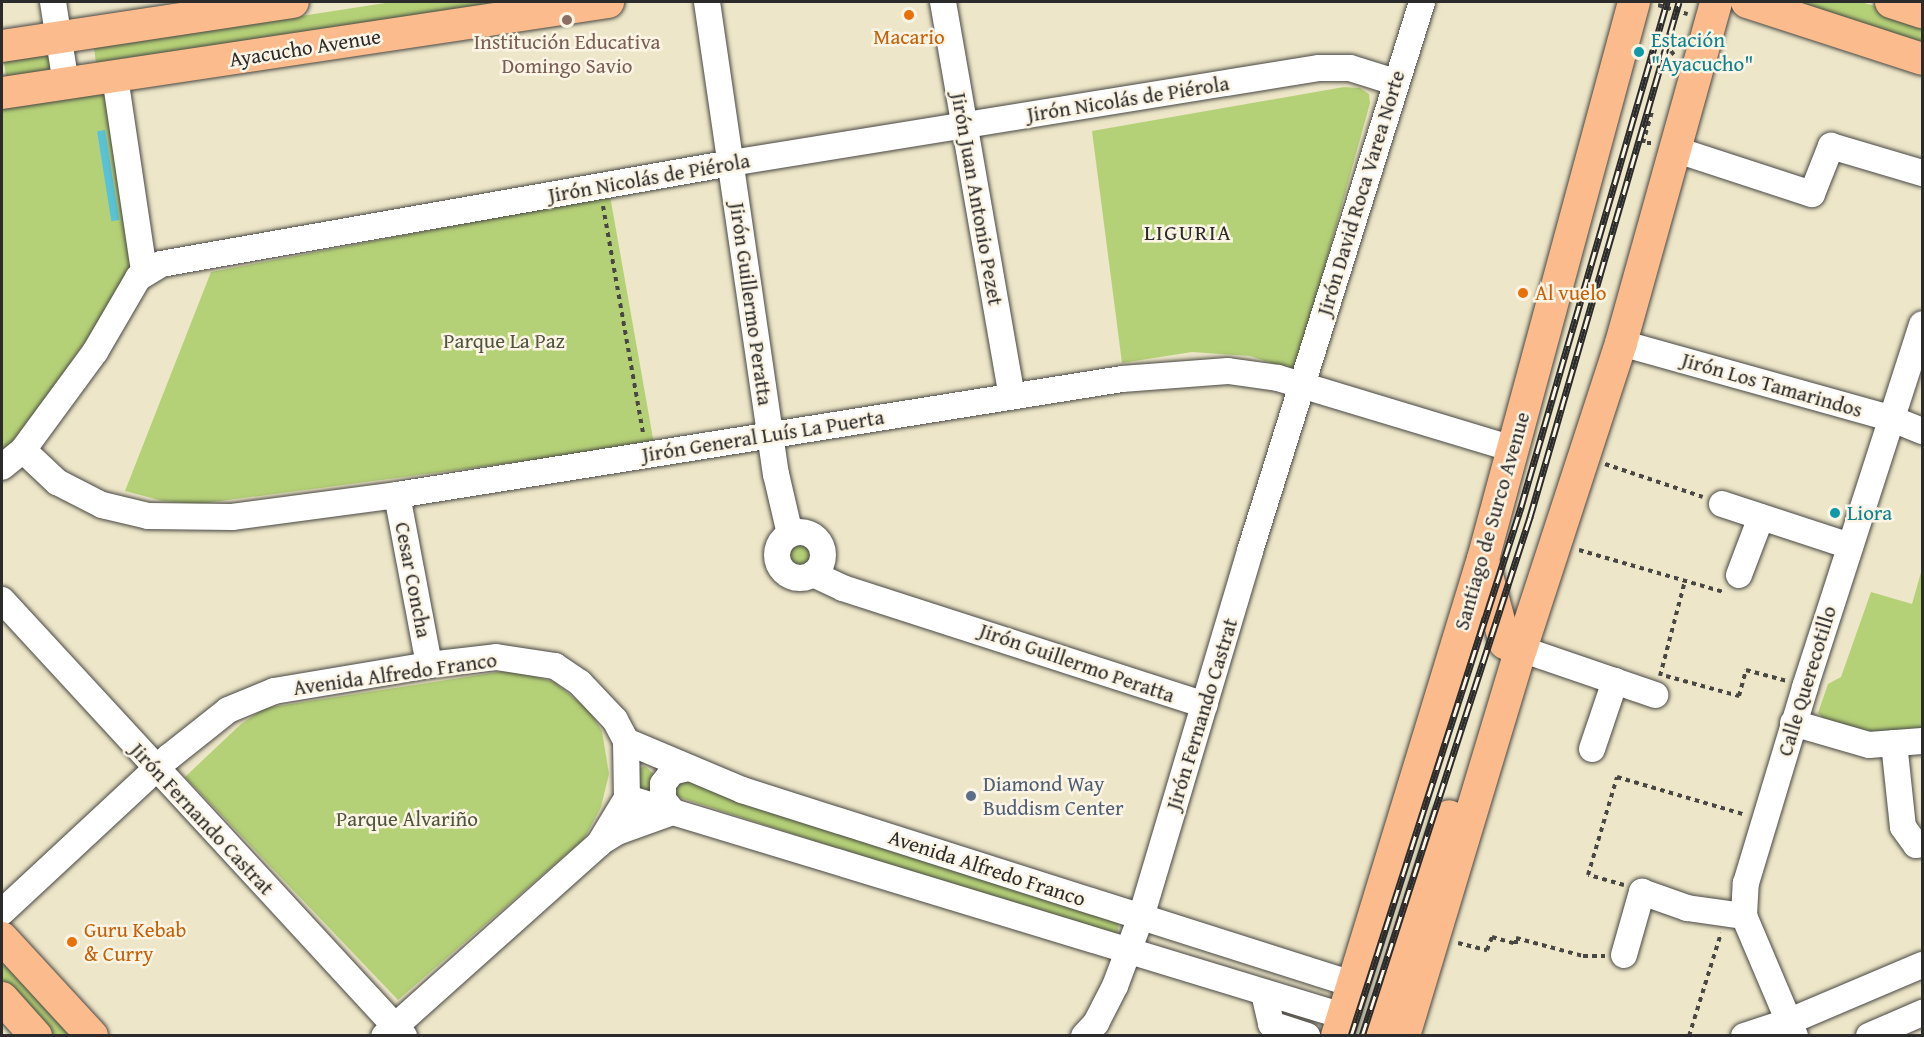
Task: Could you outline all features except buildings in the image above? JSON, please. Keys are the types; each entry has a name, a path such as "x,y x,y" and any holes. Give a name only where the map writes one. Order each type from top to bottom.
{"main road":[{"path":"2,46 293,2"},
{"name":"Ayacucho Avenue","path":"2,93 608,2"},
{"path":"1747,2 1923,59"},
{"path":"1891,2 1922,11"},
{"name":"Santiago de Surco Avenue","path":"1324,1028 1352,984 1483,559 1644,3"},
{"path":"1378,1035 1513,646 1558,543 1618,353 1677,150 1713,11"},
{"path":"1404,1035 1434,936 1583,394 1618,353"},
{"path":"1483,559 1513,646"},
{"path":"2,938 92,1035"},
{"path":"2,998 36,1035"}],"street":[{"path":"53,2 66,84"},
{"name":"Jirón Guillermo Peratta","path":"707,2 770,435 790,534"},
{"name":"Jirón Juan Antonio Pezet","path":"943,2 1012,396"},
{"name":"Jirón David Roca Varea Norte","path":"1302,385 1395,82 1422,2"},
{"name":"Jirón Nicolás de Piérola","path":"144,272 161,264 730,163 1319,68 1350,68 1395,82"},
{"path":"2,467 23,450 95,352 144,272 115,77"},
{"path":"1677,150 1793,190 1812,194 1832,146 1923,173"},
{"name":"Calle Querecotillo","path":"1793,1028 1736,914 1890,418 1923,324"},
{"name":"Jirón Los Tamarindos","path":"1618,353 1890,418 1923,431"},
{"name":"Jirón General Luís La Puerta","path":"23,450 57,482 102,505 148,516 232,517 398,495 1012,396 1198,371 1246,372 1302,385 1513,449"},
{"name":"Jirón Fernando Castrat","path":"1084,1035 1105,1007 1141,918 1302,385"},
{"name":"Cesar Concha","path":"398,495 429,665"},
{"path":"1722,504 1850,546"},
{"path":"1737,585 1761,517"},
{"path":"790,534 812,535 821,546 822,561 813,574 792,576 780,567 779,545 790,534"},
{"name":"Jirón Guillermo Peratta","path":"813,574 843,588 1205,705"},
{"name":"Jirón Fernando Castrat","path":"2,600 394,1032"},
{"path":"1513,646 1615,681 1658,684"},
{"name":"Avenida Alfredo Franco","path":"2,912 156,769 228,710 274,691 429,665 496,657 555,666 599,701 615,720 626,741 627,798 1267,994"},
{"path":"1592,749 1615,681"},
{"path":"1794,723 1869,745 1923,741"},
{"name":"Avenida Alfredo Franco","path":"626,741 742,790 1352,984"},
{"path":"1894,743 1903,827 1916,845 1923,844"},
{"path":"394,1032 599,844 617,832 673,812 663,799 663,784 672,772 688,768"},
{"path":"599,844 627,798"},
{"path":"1624,956 1642,892 1687,908 1736,914"},
{"path":"1281,962 1267,994 1272,1024 1324,1028"},
{"path":"1744,1035 1793,1028 1923,965"},
{"path":"1869,1035 1923,1013"}],"path":[{"path":"1644,3 1713,11"},
{"path":"1652,111 1643,143 1651,144 1659,112"},
{"path":"603,204 643,433"},
{"path":"1585,457 1722,504"},
{"path":"1558,543 1685,581 1737,585"},
{"path":"1685,581 1658,684 1739,696 1746,670 1805,687"},
{"path":"1642,892 1588,875 1617,777 1764,821"},
{"path":"1689,1035 1736,914"},
{"path":"1434,936 1487,950 1492,937 1516,944 1516,938 1583,956 1624,956"}],"green space":[{"path":"392,2 539,2 97,70 94,48"},
{"path":"1777,2 1861,2 1922,20 1922,50"},
{"path":"59,37 66,85 8,93 2,45"},
{"path":"126,81 147,255 73,359 20,442 2,457 2,99"},
{"path":"1344,87 1360,88 1369,94 1370,103 1296,371 1250,356 1192,352 1122,363 1092,131"},
{"name":"Parque La Paz","path":"610,196 654,444 198,504 163,501 125,491 211,272"},
{"path":"800,540 810,544 814,554 810,564 800,568 790,564 786,554 790,544"},
{"path":"1922,569 1922,733 1864,732 1825,720 1818,713 1828,684 1841,677 1871,592 1912,604"},
{"name":"Parque Alvariño","path":"511,670 554,682 589,710 602,731 609,774 601,807 584,839 398,1000 185,777 241,724 265,708"},
{"path":"645,766 656,776 654,790 636,793 637,769"},
{"path":"687,775 1119,919 1117,938 672,795 674,780"},
{"path":"2,955 76,1035 52,1035 2,979"}],"water":[{"path":"105,130 119,220 111,221 97,131"}],"railway":[{"path":"1351,1036 1521,507 1667,2"},
{"path":"1362,1036 1530,517 1679,2"}],"place":[{"name":"Macario","path":"909,15"},
{"name":"Institución Educativa Domingo Savio","path":"567,20"},
{"name":"Estación \"Ayacucho\"","path":"1639,52"},
{"name":"Al vuelo","path":"1523,293"},
{"name":"Liora","path":"1835,513"},
{"name":"Diamond Way Buddism Center","path":"971,796"},
{"name":"Guru Kebab & Curry","path":"72,942"}],"district":[{"name":"LIGURIA","path":"1188,233"}]}
